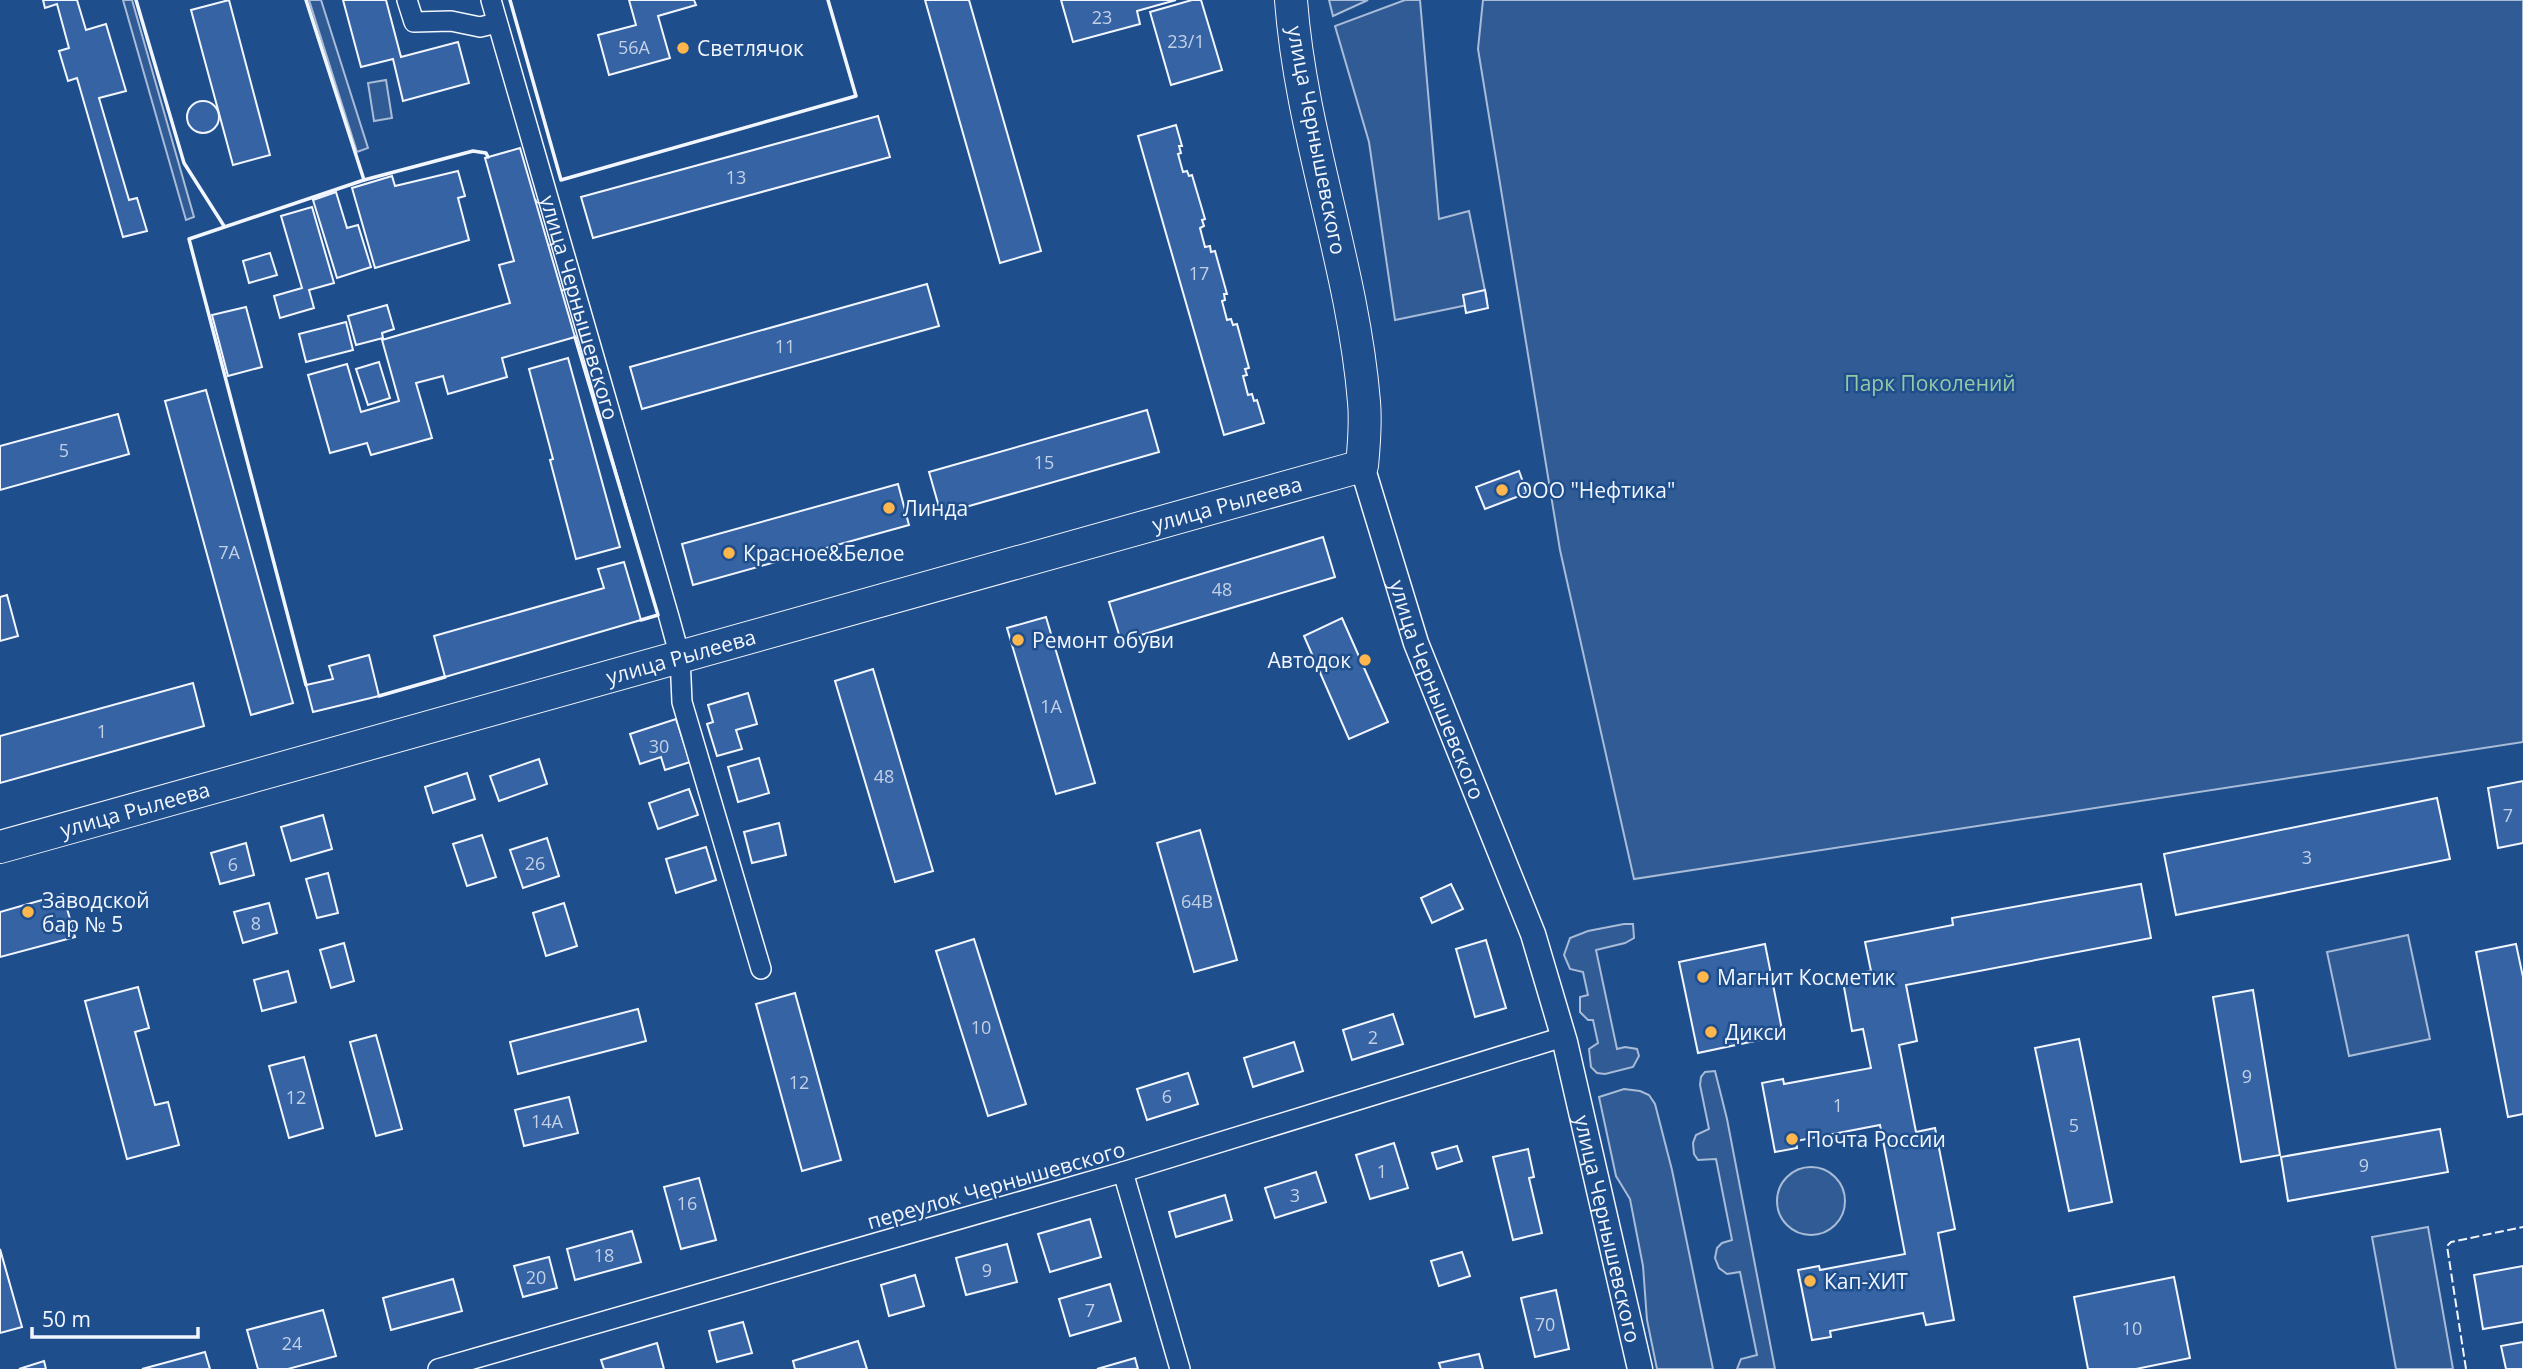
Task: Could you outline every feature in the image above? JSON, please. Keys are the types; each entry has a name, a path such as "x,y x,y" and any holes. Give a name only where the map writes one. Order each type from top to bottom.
{"main road":[{"name":"улица Чернышевского","path":"1291,0 1308,115 1334,225 1358,350 1364,404 1362,466"},
{"name":"улица Рылеева","path":"0,847 1362,466"}],"street":[{"path":"407,0 414,22 451,20 480,27 497,23"},
{"name":"улица Чернышевского","path":"491,0 669,617 680,657 682,702 761,970"},
{"name":"улица Чернышевского","path":"1362,466 1416,643 1534,934 1563,1037 1640,1369"},
{"name":"переулок Чернышевского","path":"438,1369 1124,1172 1563,1037"},
{"path":"1124,1172 1180,1369"}],"shaded area":[{"path":"123,0 132,0 194,217 186,220"},
{"path":"309,0 321,0 368,148 357,152"},
{"path":"1329,0 1368,0 1333,16"},
{"path":"1405,0 1420,0 1439,219 1469,211 1487,301 1395,320 1369,142 1335,26"},
{"name":"Парк Поколений","path":"1483,0 2523,0 2523,742 1634,879 1560,550 1478,49"},
{"path":"386,80 392,118 374,121 368,83"},
{"path":"1633,924 1634,938 1596,950 1617,1049 1637,1049 1639,1056 1633,1067 1605,1074 1597,1073 1591,1067 1589,1049 1598,1043 1593,1020 1588,1020 1580,1012 1580,997 1588,995 1583,972 1570,969 1564,955 1570,938 1588,931"},
{"path":"2408,935 2430,1039 2349,1056 2327,952"},
{"path":"1715,1071 1727,1119 1775,1369 1737,1369 1741,1359 1757,1355 1740,1272 1727,1274 1719,1268 1715,1258 1717,1248 1732,1240 1716,1159 1698,1160 1694,1154 1693,1143 1696,1135 1709,1129 1700,1085 1701,1077 1705,1072"},
{"path":"1624,1089 1649,1095 1655,1104 1672,1170 1713,1369 1657,1369 1647,1320 1643,1266 1630,1199 1616,1176 1599,1097"},
{"path":"1811,1167 1824,1170 1835,1177 1842,1188 1845,1201 1842,1214 1835,1225 1824,1232 1811,1235 1798,1232 1787,1225 1780,1214 1777,1201 1780,1188 1787,1177 1798,1170"},
{"path":"2428,1227 2453,1369 2396,1369 2372,1237"}],"building":[{"path":"43,0 77,0 86,30 106,24 126,91 99,98 129,200 137,198 147,231 123,237 77,78 68,81 59,51 69,48 57,4 45,8"},
{"path":"229,0 270,155 233,165 191,10"},
{"path":"343,0 386,0 401,57 458,42 469,83 403,101 393,59 361,67"},
{"path":"629,0 694,0 696,5 658,16 670,58 609,75 598,35 636,25"},
{"path":"925,0 969,0 1041,251 1000,263"},
{"path":"1061,0 1176,0 1137,11 1140,24 1073,42"},
{"path":"1201,0 1222,70 1171,85 1150,12"},
{"path":"203,101 214,106 219,117 214,128 203,133 192,128 187,117 192,106"},
{"path":"878,116 890,157 593,238 581,197"},
{"path":"1176,125 1182,146 1179,146 1181,153 1178,154 1183,172 1187,171 1189,176 1192,175 1205,219 1202,220 1204,226 1200,228 1205,247 1210,246 1211,252 1215,251 1227,294 1224,294 1225,300 1222,301 1227,320 1231,319 1233,325 1237,324 1249,368 1245,369 1247,375 1243,376 1248,395 1252,394 1254,401 1257,400 1264,423 1224,435 1138,136"},
{"path":"520,148 575,337 502,358 507,377 448,394 443,376 416,383 432,438 371,455 367,443 330,453 308,375 347,364 361,412 399,401 382,340 510,303 499,265 514,261 485,158"},
{"path":"458,171 465,196 458,198 469,240 375,268 352,188 392,176 395,186"},
{"path":"336,192 347,228 358,225 371,267 337,278 313,200"},
{"path":"312,207 334,283 309,290 314,308 280,318 274,296 302,288 281,216"},
{"path":"270,253 277,275 249,283 243,261"},
{"path":"927,284 939,326 642,409 630,367"},
{"path":"1485,290 1488,308 1466,313 1463,295"},
{"path":"387,305 394,329 382,333 383,338 356,345 348,316"},
{"path":"246,307 262,367 228,376 212,315"},
{"path":"346,322 353,350 306,362 299,334"},
{"path":"568,358 620,547 576,559 529,369"},
{"path":"379,362 390,398 368,405 356,369"},
{"path":"206,390 293,703 251,715 165,401"},
{"path":"1147,410 1159,452 941,514 929,472"},
{"path":"118,414 129,454 0,490 0,446"},
{"name":"ООО \"Нефтика\"","path":"1519,471 1527,493 1485,509 1476,487"},
{"path":"898,484 909,525 693,585 682,544"},
{"path":"1323,537 1335,577 1121,641 1109,602"},
{"path":"624,562 641,620 445,677 434,636 604,588 598,569"},
{"path":"7,595 18,636 0,641 0,597"},
{"path":"1046,617 1095,783 1056,794 1007,628"},
{"path":"1342,618 1388,722 1349,739 1304,636"},
{"path":"369,655 379,696 313,712 306,685 333,679 329,666"},
{"path":"873,669 933,871 895,882 835,681"},
{"path":"193,683 204,726 0,783 0,736"},
{"path":"748,693 757,724 736,730 742,749 717,756 707,724 713,722 708,705"},
{"path":"676,719 690,762 665,770 661,757 640,764 630,734"},
{"path":"759,758 769,793 738,802 728,767"},
{"path":"539,759 547,784 499,801 490,776"},
{"path":"467,773 475,799 433,813 425,787"},
{"path":"2523,781 2523,843 2498,848 2488,788"},
{"path":"689,789 698,815 658,829 649,803"},
{"path":"2437,798 2450,859 2176,915 2164,854"},
{"path":"323,815 332,849 291,861 281,827"},
{"path":"779,823 786,855 752,863 744,832"},
{"path":"1200,830 1237,960 1194,972 1157,843"},
{"path":"482,835 496,877 467,886 453,844"},
{"path":"547,838 559,876 523,888 510,850"},
{"path":"246,843 254,875 220,884 211,853"},
{"path":"706,847 716,880 676,893 666,859"},
{"path":"328,873 338,913 317,918 306,879"},
{"path":"1451,884 1463,909 1432,923 1421,898"},
{"path":"2141,884 2151,938 1906,985 1917,1041 1899,1045 1916,1132 1935,1128 1955,1229 1938,1233 1954,1320 1926,1325 1923,1313 1830,1331 1831,1337 1812,1340 1798,1270 1819,1266 1820,1270 1905,1254 1880,1125 1796,1141 1797,1148 1775,1152 1762,1083 1783,1079 1784,1084 1871,1068 1863,1029 1852,1031 1842,976 1871,971 1865,942 1953,925 1952,918"},
{"path":"63,894 75,937 0,957 0,912"},
{"path":"269,903 277,933 243,943 234,912"},
{"path":"564,903 577,946 546,956 533,913"},
{"path":"974,939 1026,1104 988,1116 936,951"},
{"path":"1486,940 1506,1008 1475,1017 1456,949"},
{"path":"344,943 354,981 331,988 320,950"},
{"path":"1765,944 1783,1035 1698,1053 1679,962"},
{"path":"2516,944 2523,977 2523,1114 2508,1117 2476,952"},
{"path":"288,971 296,1002 262,1011 254,980"},
{"path":"138,987 149,1028 135,1032 155,1105 168,1102 179,1145 127,1159 85,1001"},
{"path":"2253,990 2280,1155 2241,1162 2213,997"},
{"path":"795,993 841,1160 802,1171 756,1004"},
{"path":"638,1009 646,1041 518,1074 510,1042"},
{"path":"1393,1014 1403,1044 1352,1060 1343,1030"},
{"path":"376,1035 402,1129 376,1136 350,1042"},
{"path":"2079,1039 2112,1202 2069,1211 2035,1048"},
{"path":"1294,1042 1303,1071 1253,1087 1244,1058"},
{"path":"304,1057 323,1128 289,1138 269,1066"},
{"path":"1188,1073 1198,1104 1147,1120 1137,1089"},
{"path":"569,1097 578,1133 524,1146 515,1110"},
{"path":"2440,1129 2448,1172 2288,1201 2281,1157"},
{"path":"1394,1143 1408,1188 1370,1199 1356,1155"},
{"path":"1457,1146 1462,1161 1437,1169 1432,1153"},
{"path":"1528,1149 1534,1177 1529,1178 1542,1233 1513,1240 1493,1157"},
{"path":"1316,1172 1326,1202 1275,1218 1265,1188"},
{"path":"699,1178 716,1240 681,1249 664,1187"},
{"path":"1225,1195 1232,1220 1176,1237 1169,1212"},
{"path":"1090,1219 1101,1257 1050,1272 1038,1234"},
{"path":"632,1231 641,1262 575,1280 567,1249"},
{"path":"1007,1244 1017,1282 966,1295 956,1258"},
{"path":"0,1249 22,1327 0,1333"},
{"path":"1462,1252 1470,1276 1439,1286 1431,1261"},
{"path":"549,1257 557,1288 523,1297 514,1266"},
{"path":"2523,1266 2523,1322 2483,1329 2474,1275"},
{"path":"915,1275 924,1306 889,1316 881,1285"},
{"path":"2174,1277 2190,1358 2136,1369 2088,1369 2074,1297"},
{"path":"453,1279 462,1311 391,1330 383,1298"},
{"path":"1110,1284 1121,1321 1070,1336 1059,1299"},
{"path":"1556,1290 1569,1349 1535,1357 1521,1298"},
{"path":"323,1310 336,1356 288,1369 258,1369 247,1330"},
{"path":"743,1322 752,1353 717,1362 709,1331"},
{"path":"858,1341 867,1369 795,1369 793,1361"},
{"path":"2523,1342 2523,1369 2506,1369 2501,1346"},
{"path":"657,1343 664,1369 604,1369 601,1360"},
{"path":"205,1352 210,1369 142,1369"},
{"path":"1479,1354 1483,1369 1441,1369 1439,1363"},
{"path":"1135,1358 1138,1369 1097,1369"},
{"path":"44,1361 46,1369 19,1369"}],"fence":[{"path":"2466,1369 2447,1246 2451,1242 2523,1227"}],"wall":[{"path":"136,0 184,163 224,226"},
{"path":"306,0 364,180"},
{"path":"510,0 561,180 856,96 828,0"},
{"path":"306,685 189,239 364,180 473,151 486,153 488,157"},
{"path":"575,337 658,615 641,620"},
{"path":"379,696 445,677"}],"place":[{"name":"Светлячок","path":"683,48"},
{"name":"ООО \"Нефтика\"","path":"1502,490"},
{"name":"Линда","path":"889,508"},
{"name":"Красное&Белое","path":"729,553"},
{"name":"Ремонт обуви","path":"1018,640"},
{"name":"Автодок","path":"1365,660"},
{"name":"Заводской бар № 5","path":"28,912"},
{"name":"Магнит Косметик","path":"1703,977"},
{"name":"Дикси","path":"1711,1032"},
{"name":"Почта России","path":"1792,1139"},
{"name":"Кап-ХИТ","path":"1810,1281"}]}
